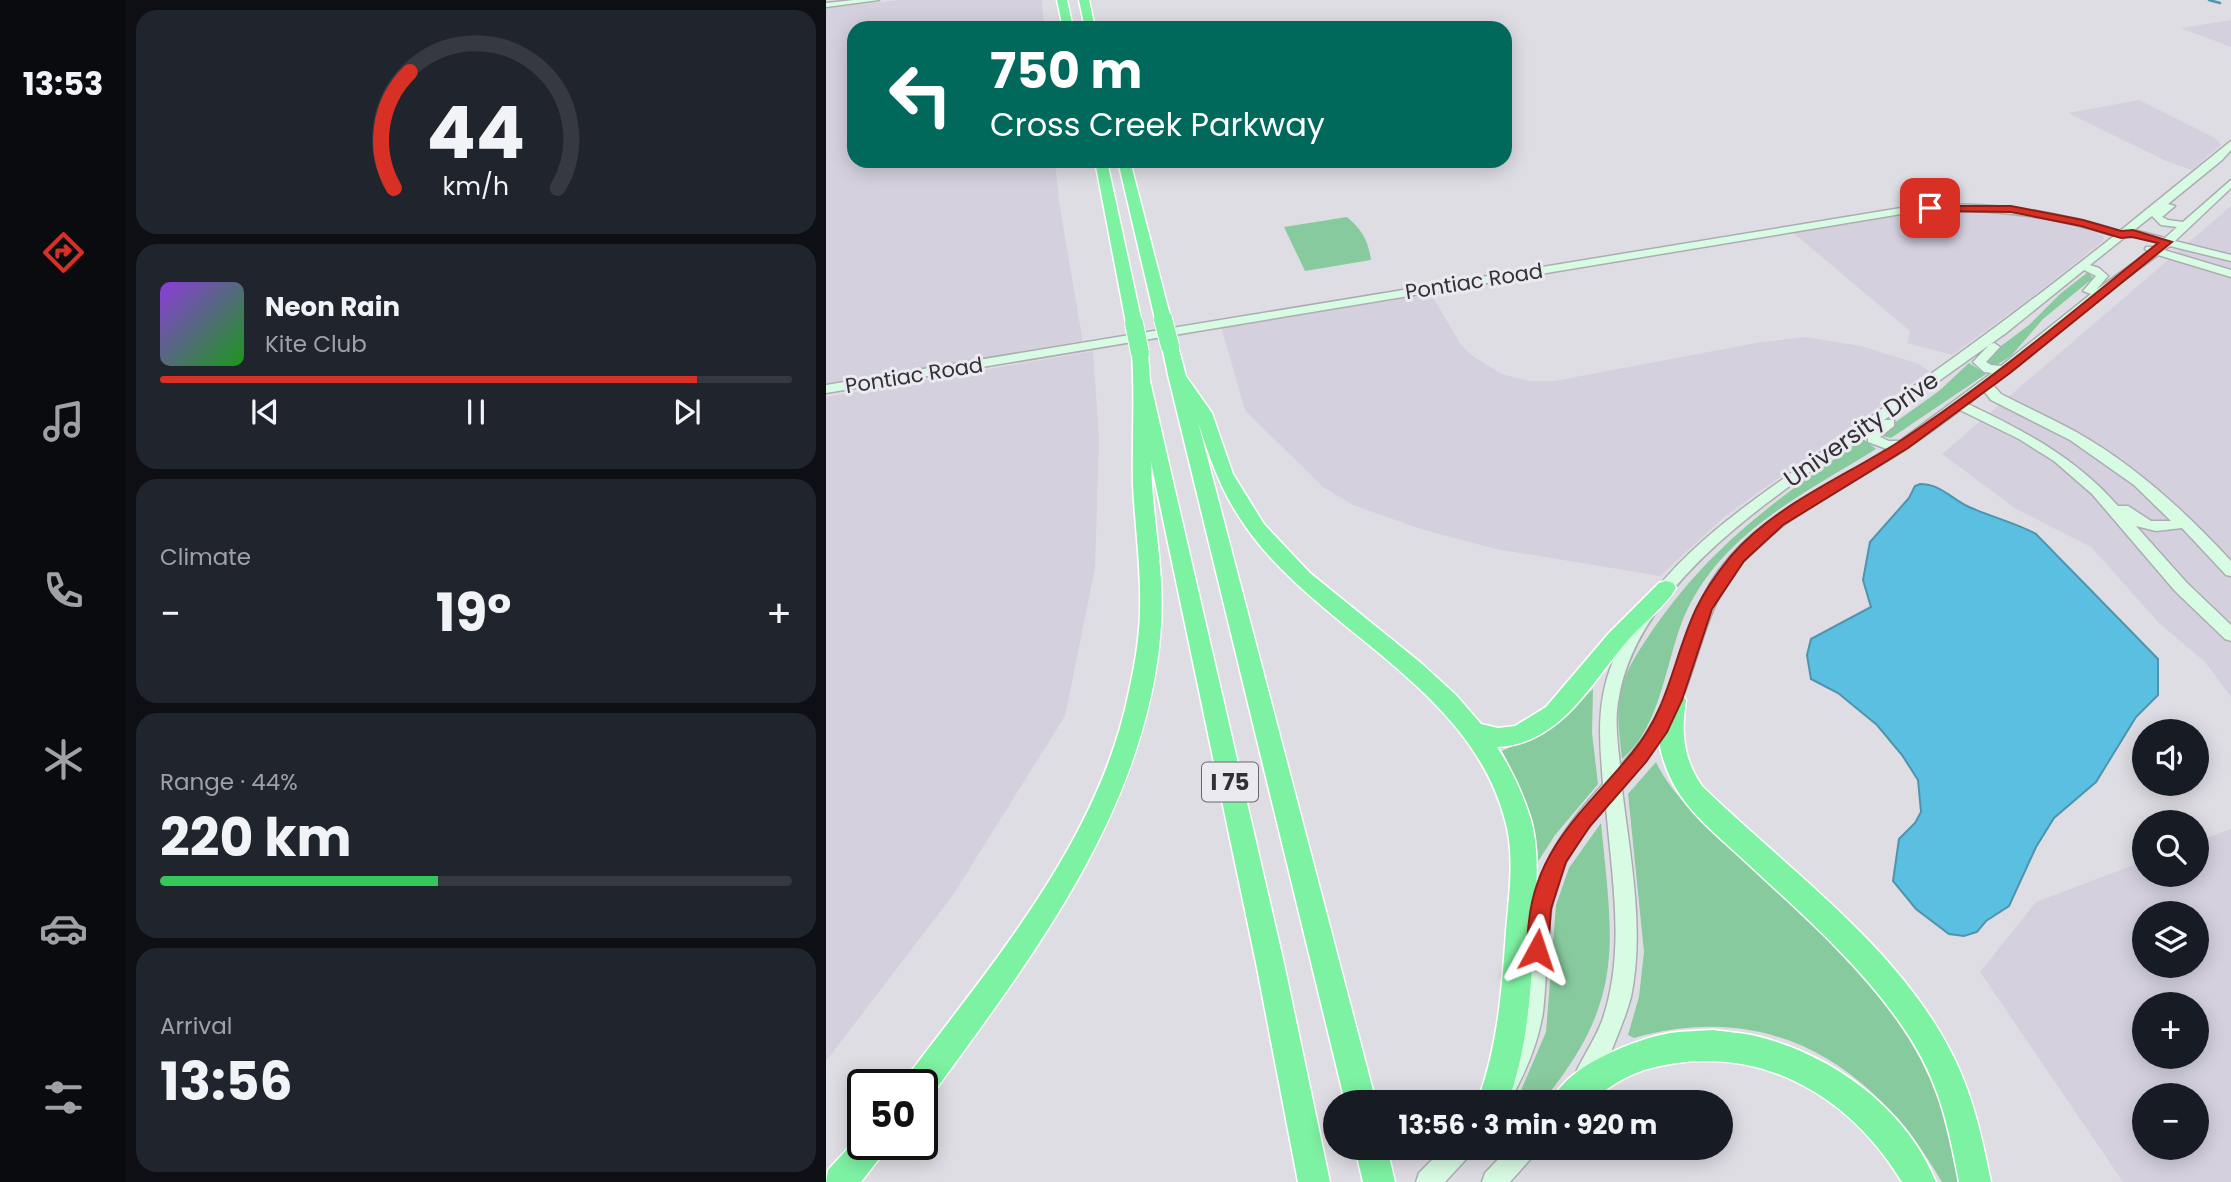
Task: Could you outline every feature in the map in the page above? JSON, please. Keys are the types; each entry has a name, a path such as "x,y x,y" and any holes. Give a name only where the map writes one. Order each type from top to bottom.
{"highway":[{"path":"1062,0 1066,21"},
{"path":"1084,0 1088,21"},
{"name":"I 75","path":"1102,168 1140,353 1143,383 1270,963 1314,1182"},
{"name":"I 75","path":"1126,168 1357,1090"},
{"path":"1176,375 1200,406 1218,460 1231,488 1271,545 1309,583 1440,695 1478,732 1509,790 1519,821 1523,856 1513,1034 1499,1090"},
{"path":"932,1069 1007,967 1057,892 1096,820 1131,732 1144,675 1151,605 1142,471 1143,383"},
{"path":"1478,732 1492,737 1510,737 1548,718 1580,688 1612,645 1666,588"},
{"path":"1674,700 1670,723 1671,750 1682,778 1693,793 1883,975 1926,1032 1958,1100 1971,1150 1975,1182"},
{"path":"1582,1090 1612,1068 1652,1052 1696,1045 1753,1050 1808,1069 1850,1097 1886,1132 1920,1182"},
{"path":"840,1182 858,1160"},
{"path":"856,1182 870,1160"},
{"path":"1374,1160 1379,1182"}],"main road":[{"path":"826,5 875,0"},
{"name":"University Drive","path":"1574,1090 1605,1042 1619,1005 1625,972 1626,920 1606,726 1610,687 1625,652 1666,588 1698,553 1737,518 1999,331 2219,158 2231,144"},
{"path":"2219,158 2231,160"},
{"path":"2205,206 2202,194 2231,171"},
{"path":"2184,225 2165,223 2157,216 2190,191 2189,182"},
{"name":"University Drive","path":"1502,1090 1519,1060 1527,1038 1533,1004 1541,909 1551,871 1572,834 1653,739 1674,700 1704,609 1718,583 1739,557 1778,522 1903,445 1986,385 2157,251 2231,183"},
{"name":"Pontiac Road","path":"826,389 1913,209 1952,206 2011,209 2083,223 2121,235"},
{"path":"2231,258 2133,233 2121,235 2123,240 2231,274"},
{"path":"2033,349 2037,334 2102,279 2095,270 2081,266"},
{"path":"1999,331 2001,341 1979,362 1993,370 2006,370"},
{"path":"1903,445 1887,446 1872,437 1932,392 1937,377"},
{"path":"1986,385 1996,397 2096,452 2158,497 2231,571"},
{"path":"1959,404 2083,469 2127,514 2147,527 2163,529 2179,524 2178,515"},
{"path":"2024,436 2042,431 2060,436 2129,482 2158,497"},
{"path":"2059,458 2097,491 2181,587 2231,635"},
{"path":"1429,1182 1450,1160"},
{"path":"1494,1182 1514,1160"}],"shaded area":[{"path":"901,0 1042,0 1044,21 847,21 847,168 1056,168 1083,343 826,386 826,8"},
{"path":"2231,20 2231,47 2181,28"},
{"path":"2139,100 2215,138 2221,145 2192,170 2166,161 2068,113"},
{"path":"2231,206 2231,697 2205,662 2159,623 2091,547 2016,509 1942,454"},
{"path":"1967,209 2059,221 2091,230 2104,237 2103,241 2028,300 1952,355 1907,343 1910,331 1791,231 1918,211"},
{"path":"1420,295 1434,299 1461,345 1474,357 1502,374 1530,381 1554,381 1756,343 1805,337 1861,346 1919,364 1929,371 1724,517 1660,576 1496,549 1421,529 1353,505 1323,487 1245,410 1221,326"},
{"path":"1093,351 1099,438 1095,568 1065,716 953,895 826,1061 826,397"},
{"path":"2231,829 2231,1182 2123,1182 1980,972 2036,902 2132,866 2132,887 2209,887 2209,837"}],"green space":[{"path":"1347,217 1364,236 1371,260 1305,271 1284,227"},
{"path":"2088,272 2093,278 2043,319 2011,356 1995,366 1985,362 1985,358 2029,325 2060,294"},
{"path":"1969,363 1986,374 1891,438 1882,436 1883,431 1939,391"},
{"path":"1863,439 1876,449 1772,514 1726,554 1706,578 1682,623 1656,707 1636,744 1622,759 1618,711 1622,686 1638,652 1677,597 1700,570 1749,523"},
{"path":"1593,689 1592,733 1598,784 1555,835 1537,863 1519,791 1502,751 1546,730"},
{"path":"1656,762 1671,787 1692,810 1847,956 1896,1014 1917,1045 1939,1091 1958,1182 1942,1182 1915,1141 1884,1105 1851,1075 1814,1052 1774,1036 1730,1028 1684,1028 1634,1038 1628,1035 1639,997 1644,952 1628,794"},
{"path":"1601,823 1609,904 1608,970 1601,1001 1588,1033 1569,1066 1551,1090 1521,1090 1546,1032 1556,905 1569,868"}],"water":[{"path":"1915,486 1934,486 1969,507 2036,534 2158,659 2158,695 2132,719 2132,724 2096,782 2054,818 2036,847 2009,906 1986,921 1977,932 1964,936 1949,934 1916,909 1893,881 1899,839 1915,823 1921,812 1918,780 1902,755 1877,725 1838,693 1811,679 1807,655 1811,639 1871,607 1863,580 1870,542 1909,498"}],"waterway":[{"path":"2209,0 2220,3"}],"route":[{"path":"1537,950 1541,909 1551,871 1567,841 1640,757 1660,727 1674,700 1704,609 1718,583 1739,557 1778,522 1855,472 1903,445 2006,370 2166,242 2133,233 2121,235 2083,223 2011,209 1962,206 1930,208"}]}
